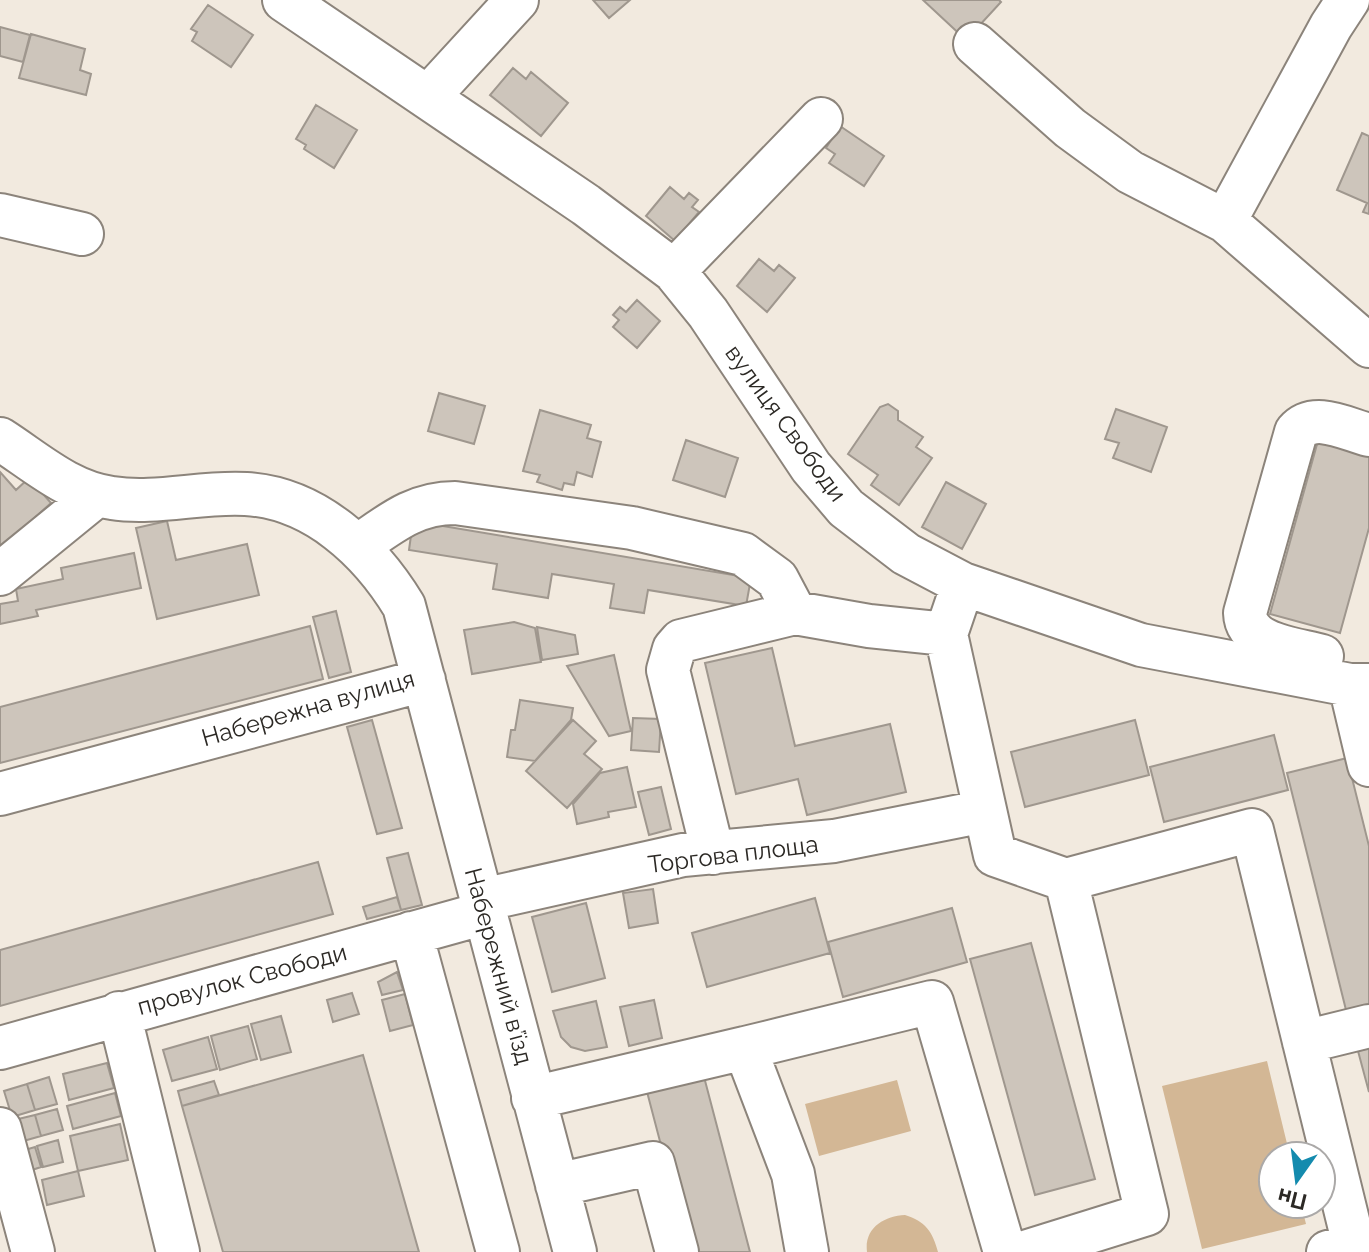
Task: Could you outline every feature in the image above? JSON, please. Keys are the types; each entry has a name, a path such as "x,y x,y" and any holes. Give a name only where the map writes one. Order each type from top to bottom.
{"street":[{"name":"вулиця Свободи","path":"284,0 586,205 674,271 708,313 811,467 846,508 906,554 963,584 1141,645 1365,677"},
{"path":"428,97 517,0"},
{"path":"1225,221 1348,0"},
{"path":"975,44 1070,128 1130,172 1225,221 1369,346"},
{"path":"674,271 821,119"},
{"path":"0,215 82,234"},
{"path":"1369,435 1315,421 1304,424 1296,432 1244,616 1249,629 1261,639 1343,661 1365,677 1369,765"},
{"name":"Набережна вулиця","path":"0,794 424,680 404,606 387,578 358,546 311,514 280,501 247,494 131,500 97,495 69,486 2,443"},
{"path":"0,574 97,495"},
{"path":"358,546 410,511 433,503 455,503 632,528 743,554 777,579 795,613"},
{"path":"963,584 946,634 995,855 1066,880 1252,830 1354,1245 1328,1252"},
{"path":"713,853 668,670 670,658 681,641 795,613 869,626 946,634"},
{"name":"Набережний в’їзд","path":"424,680 575,1252"},
{"name":"Торгова площа","path":"483,906 683,855 834,841 985,811"},
{"path":"1025,1252 1147,1214 1066,880"},
{"name":"провулок Свободи","path":"0,1048 411,933 483,906"},
{"path":"411,933 498,1252"},
{"path":"533,1098 932,1002 1005,1252"},
{"path":"119,1013 178,1252"},
{"path":"1304,1042 1369,1026"},
{"path":"745,1048 793,1174 807,1252"},
{"path":"0,1129 33,1252"},
{"path":"557,1185 653,1163 677,1252"}],"shaded area":[{"path":"1267,1061 1286,1140 1257,1140 1257,1220 1305,1220 1306,1224 1202,1249 1162,1086"},
{"path":"897,1080 911,1131 819,1156 805,1104"},
{"path":"905,1215 927,1228 938,1252 867,1252 869,1236 877,1225"}],"building":[{"path":"593,0 630,0 609,18"},
{"path":"923,0 999,0 1001,2 966,40"},
{"path":"208,5 253,35 231,67 192,41 197,32 191,29"},
{"path":"0,27 30,35 23,62 0,56"},
{"path":"31,34 85,49 80,70 91,74 86,95 19,78"},
{"path":"513,68 526,79 531,72 568,103 541,136 490,95"},
{"path":"316,105 357,130 334,168 304,149 306,145 296,139"},
{"path":"840,126 884,156 864,186 829,163 835,154 826,148"},
{"path":"1362,133 1369,136 1369,214 1363,212 1367,203 1337,190"},
{"path":"670,187 684,199 689,193 698,200 692,207 699,212 675,241 646,216"},
{"path":"759,259 774,271 779,265 795,278 767,312 737,286"},
{"path":"637,300 660,321 637,348 613,327 619,320 613,315 620,307 626,312"},
{"path":"439,393 485,406 474,444 428,431"},
{"path":"888,404 898,411 898,420 923,437 916,447 932,458 899,505 871,485 878,475 848,454 880,407"},
{"path":"1116,409 1167,427 1151,472 1113,458 1119,443 1105,439"},
{"path":"540,410 591,425 587,438 601,442 592,477 577,472 574,485 564,483 562,490 537,482 540,475 523,471"},
{"path":"1319,437 1369,451 1369,528 1340,633 1270,614"},
{"path":"686,440 738,458 725,497 673,480"},
{"path":"0,472 16,490 29,478 51,503 0,549"},
{"path":"946,482 986,504 962,549 922,527"},
{"path":"167,521 176,560 247,544 259,595 157,619 136,528"},
{"path":"413,521 751,578 746,606 648,590 644,613 610,608 614,584 552,574 548,598 493,589 497,564 409,550"},
{"path":"134,553 141,588 36,610 38,616 0,624 0,604 18,601 16,589 63,579 61,568"},
{"path":"336,611 351,672 329,678 313,617"},
{"path":"514,622 535,628 541,662 472,674 464,630"},
{"path":"310,626 323,679 0,763 0,707"},
{"path":"537,627 575,635 578,654 542,660"},
{"path":"772,648 795,746 890,724 906,792 807,815 798,779 736,794 705,663"},
{"path":"614,655 631,731 609,736 567,666"},
{"path":"520,700 573,708 571,720 535,761 507,757"},
{"path":"633,718 661,719 659,752 631,750"},
{"path":"372,720 402,828 377,834 347,727"},
{"path":"573,720 596,741 584,754 602,769 567,808 526,771"},
{"path":"1135,720 1149,775 1025,807 1011,752"},
{"path":"1274,735 1288,790 1164,822 1150,767"},
{"path":"1347,758 1369,846 1369,1013 1348,1018 1287,773"},
{"path":"627,767 636,807 608,812 609,817 577,824 573,804 600,773"},
{"path":"661,787 671,829 649,835 638,792"},
{"path":"408,853 422,905 401,910 387,858"},
{"path":"318,862 333,914 0,1006 0,950"},
{"path":"653,889 658,923 629,928 623,893"},
{"path":"397,897 401,910 367,919 363,907"},
{"path":"815,898 830,953 707,987 692,933"},
{"path":"586,903 605,978 552,992 532,917"},
{"path":"952,908 967,962 843,997 828,942"},
{"path":"1031,943 1095,1179 1035,1195 970,959"},
{"path":"397,972 403,990 382,995 378,982"},
{"path":"352,993 359,1014 333,1022 327,1000"},
{"path":"405,994 413,1025 390,1031 382,1000"},
{"path":"654,1000 662,1038 629,1046 620,1007"},
{"path":"596,1001 607,1047 585,1051 571,1047 561,1037 553,1011"},
{"path":"281,1016 291,1052 261,1060 251,1024"},
{"path":"248,1026 257,1059 220,1070 211,1036"},
{"path":"208,1037 217,1069 172,1081 163,1050"},
{"path":"1369,1048 1369,1092 1358,1051"},
{"path":"363,1055 419,1252 223,1252 182,1106"},
{"path":"107,1063 114,1088 69,1100 63,1074"},
{"path":"703,1073 750,1252 689,1252 646,1088"},
{"path":"49,1077 57,1104 35,1110 27,1084"},
{"path":"214,1081 219,1095 182,1106 178,1091"},
{"path":"27,1084 35,1110 12,1117 4,1091"},
{"path":"115,1093 121,1116 73,1129 67,1106"},
{"path":"57,1109 63,1130 41,1136 35,1115"},
{"path":"35,1115 41,1136 20,1142 14,1120"},
{"path":"120,1124 128,1160 78,1171 70,1136"},
{"path":"58,1140 63,1162 43,1167 37,1146"},
{"path":"35,1147 41,1167 23,1173 18,1152"},
{"path":"78,1171 84,1196 47,1205 42,1180"}]}
